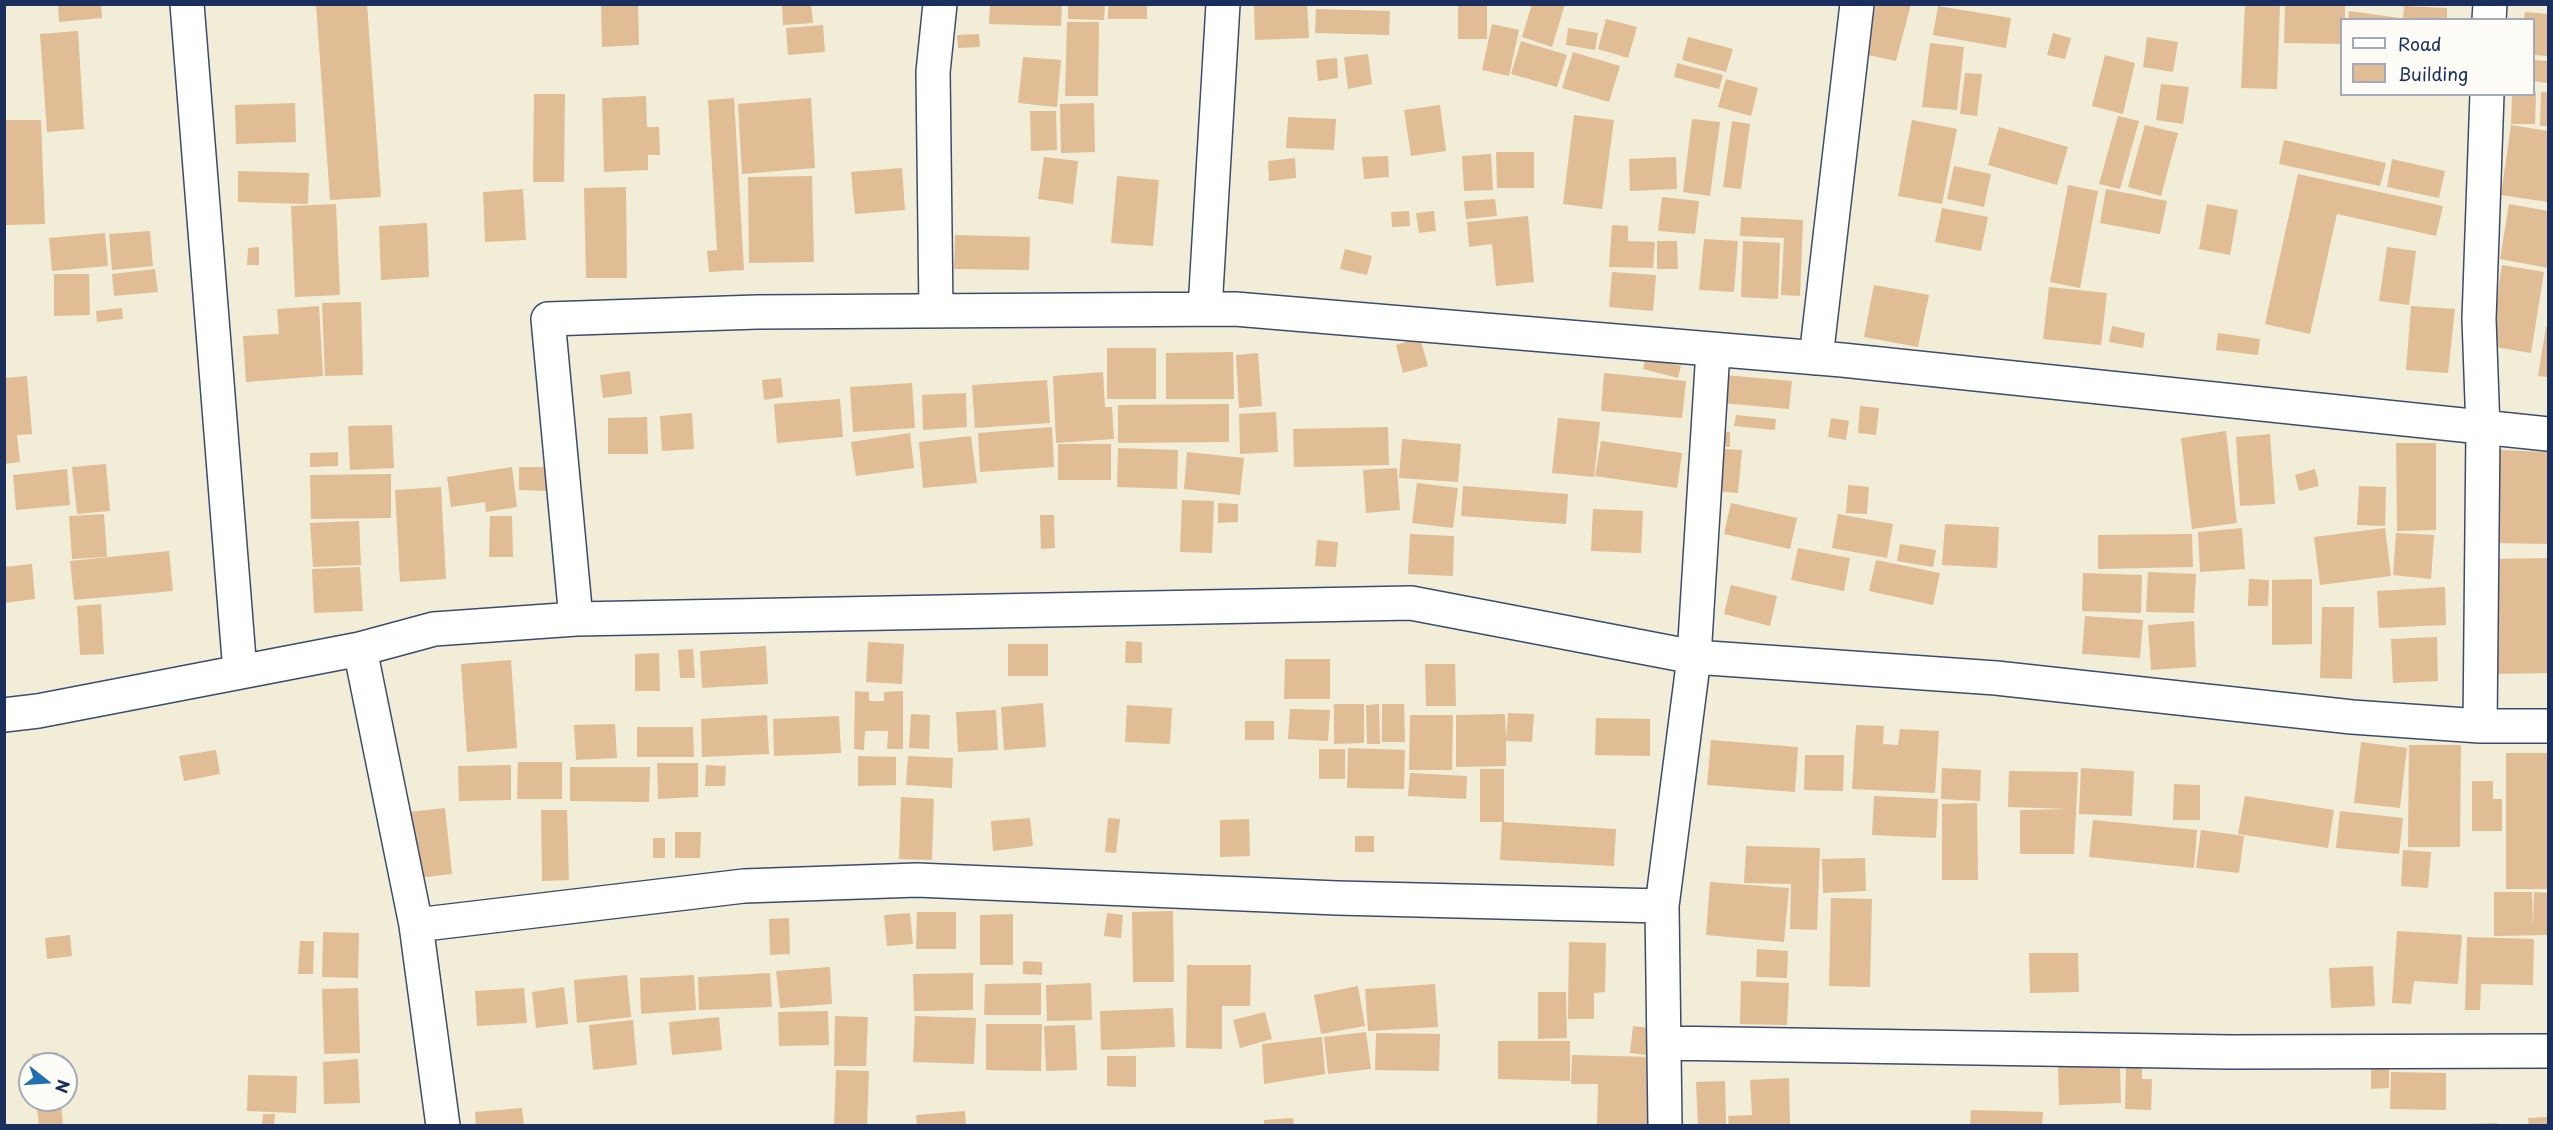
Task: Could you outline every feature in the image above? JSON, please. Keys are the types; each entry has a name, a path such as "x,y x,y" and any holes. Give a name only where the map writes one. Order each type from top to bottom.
{"street":[{"path":"187,4 240,672"},
{"path":"936,310 933,72 940,4"},
{"path":"1205,309 1223,4"},
{"path":"1816,358 1857,4"},
{"path":"2480,726 2483,429 2478,319 2487,96"},
{"path":"576,619 548,319 757,312 1235,309 1816,358 2548,434"},
{"path":"1665,1125 1662,906 1694,657 1713,350"},
{"path":"4,715 38,711 360,649 434,629 576,619 1411,603 1694,657 1996,678 2352,717 2480,726 2548,726"},
{"path":"360,649 416,925 443,1125"},
{"path":"416,925 744,886 917,879 1337,898 1662,906"},
{"path":"1664,1043 2230,1052 2548,1051"}],"building":[{"path":"58,4 101,4 102,18 59,22"},
{"path":"316,4 367,4 381,197 330,200"},
{"path":"601,4 638,4 639,45 602,47"},
{"path":"811,4 813,23 783,25 782,6"},
{"path":"990,4 1062,4 1061,26 989,24"},
{"path":"1068,4 1105,4 1104,20 1068,19"},
{"path":"1108,4 1147,4 1147,19 1108,19"},
{"path":"1254,4 1307,4 1309,38 1255,40"},
{"path":"1458,4 1487,4 1487,39 1458,39"},
{"path":"1532,4 1565,4 1552,47 1522,37"},
{"path":"1876,4 1911,4 1896,61 1863,54"},
{"path":"2245,4 2280,4 2277,89 2241,88"},
{"path":"2285,5 2345,5 2345,18 2340,18 2340,44 2284,43"},
{"path":"1938,6 2011,18 2006,48 1933,35"},
{"path":"2404,6 2447,8 2447,18 2403,18"},
{"path":"1316,9 1390,11 1389,35 1315,33"},
{"path":"2349,11 2400,18 2348,18"},
{"path":"2525,12 2548,14 2548,56 2535,55 2535,18 2524,18"},
{"path":"1606,19 1637,27 1628,58 1598,49"},
{"path":"1067,22 1099,22 1098,96 1065,96"},
{"path":"1492,24 1519,30 1509,76 1482,70"},
{"path":"823,25 825,52 788,55 786,28"},
{"path":"1568,28 1598,33 1595,50 1566,45"},
{"path":"78,31 84,129 47,132 40,34"},
{"path":"2053,33 2071,38 2065,59 2047,55"},
{"path":"979,34 980,47 958,48 957,35"},
{"path":"1688,37 1733,49 1726,72 1682,60"},
{"path":"2147,37 2178,42 2173,72 2143,67"},
{"path":"1521,41 1567,55 1557,87 1511,74"},
{"path":"1930,43 1964,47 1957,110 1922,107"},
{"path":"1573,52 1620,66 1609,102 1562,88"},
{"path":"1368,54 1372,84 1348,89 1344,57"},
{"path":"2105,55 2135,63 2123,114 2092,106"},
{"path":"1023,57 1061,60 1057,107 1018,103"},
{"path":"1337,58 1338,78 1318,81 1316,60"},
{"path":"2535,60 2548,61 2548,83 2535,81"},
{"path":"1677,63 1723,75 1719,89 1674,77"},
{"path":"1965,73 1982,74 1977,116 1960,114"},
{"path":"1726,79 1758,88 1751,116 1718,107"},
{"path":"2161,84 2189,87 2183,124 2156,120"},
{"path":"2536,92 2535,124 2511,124 2512,96 2535,96"},
{"path":"2541,92 2548,92 2548,126 2540,126"},
{"path":"534,94 565,94 564,182 533,182"},
{"path":"646,96 647,127 659,127 660,155 648,155 648,170 604,172 602,98"},
{"path":"734,98 744,270 709,272 707,251 717,250 708,100"},
{"path":"811,98 815,168 742,174 738,104"},
{"path":"295,103 296,142 236,144 235,105"},
{"path":"1094,103 1095,152 1061,153 1060,104"},
{"path":"1440,105 1446,151 1411,156 1404,110"},
{"path":"1030,111 1056,111 1057,150 1031,151"},
{"path":"1574,115 1614,120 1602,209 1563,204"},
{"path":"2118,116 2139,121 2120,189 2099,184"},
{"path":"1288,117 1336,119 1334,150 1286,148"},
{"path":"1692,119 1720,122 1710,196 1683,192"},
{"path":"4,120 41,120 45,224 4,225"},
{"path":"1912,120 1957,129 1942,204 1898,196"},
{"path":"1732,121 1750,124 1741,189 1723,187"},
{"path":"2145,125 2178,133 2161,196 2128,187"},
{"path":"2511,125 2548,131 2548,202 2501,195"},
{"path":"1999,127 2068,147 2057,185 1988,165"},
{"path":"2284,140 2386,163 2380,186 2279,164"},
{"path":"1496,152 1534,152 1534,188 1497,188"},
{"path":"1491,154 1493,190 1464,191 1462,156"},
{"path":"1388,156 1389,177 1364,179 1362,157"},
{"path":"1044,157 1078,161 1073,204 1038,199"},
{"path":"1676,157 1677,189 1630,191 1629,159"},
{"path":"1295,158 1296,178 1269,181 1268,161"},
{"path":"2392,159 2445,171 2439,198 2387,187"},
{"path":"1954,166 1991,174 1984,207 1947,199"},
{"path":"902,168 905,210 855,214 851,172"},
{"path":"238,171 309,173 308,204 238,202"},
{"path":"2298,174 2443,206 2436,236 2337,214 2310,334 2265,324"},
{"path":"812,176 814,262 749,263 748,177"},
{"path":"1117,176 1159,180 1153,246 1111,243"},
{"path":"2068,185 2098,191 2080,288 2050,282"},
{"path":"626,187 627,278 586,278 584,188"},
{"path":"523,189 526,240 485,242 483,192"},
{"path":"2106,189 2167,201 2160,234 2100,223"},
{"path":"1662,197 1699,201 1695,234 1658,231"},
{"path":"1495,199 1497,216 1466,219 1464,201"},
{"path":"336,204 340,295 295,297 291,206"},
{"path":"2207,204 2238,210 2230,255 2199,249"},
{"path":"2509,204 2548,211 2548,268 2500,259"},
{"path":"1942,208 1988,217 1981,251 1935,242"},
{"path":"1409,211 1410,226 1392,227 1391,212"},
{"path":"1434,211 1436,231 1419,233 1416,213"},
{"path":"1528,216 1534,282 1496,286 1492,244 1469,247 1467,222"},
{"path":"1741,217 1803,220 1800,296 1781,295 1784,238 1740,236"},
{"path":"427,223 429,277 381,280 379,226"},
{"path":"1612,225 1628,226 1628,241 1655,242 1653,268 1609,267"},
{"path":"150,231 153,266 112,270 109,234"},
{"path":"105,233 108,266 52,271 49,238"},
{"path":"955,235 1030,237 1029,270 954,269"},
{"path":"1704,239 1738,241 1734,292 1699,290"},
{"path":"1657,241 1677,241 1678,269 1657,269"},
{"path":"1743,241 1780,243 1778,299 1741,297"},
{"path":"259,247 259,265 247,265 248,248"},
{"path":"2387,247 2416,251 2409,305 2379,301"},
{"path":"1345,249 1372,256 1367,275 1340,269"},
{"path":"2502,265 2544,272 2531,353 2489,346"},
{"path":"155,269 158,292 114,296 112,274"},
{"path":"1612,272 1656,275 1653,311 1609,307"},
{"path":"54,274 89,274 90,315 54,316"},
{"path":"1874,285 1929,295 1918,347 1864,337"},
{"path":"2049,287 2107,293 2101,345 2043,339"},
{"path":"361,302 363,375 325,376 322,303"},
{"path":"319,306 323,376 246,382 243,336 279,334 277,309"},
{"path":"2411,306 2455,309 2448,373 2406,370"},
{"path":"122,308 123,319 97,322 96,311"},
{"path":"2112,326 2145,333 2143,348 2109,342"},
{"path":"2546,327 2548,327 2548,377 2538,376"},
{"path":"2218,333 2260,339 2258,355 2216,350"},
{"path":"1420,338 1428,366 1403,373 1396,345"},
{"path":"1107,348 1156,348 1156,399 1107,399"},
{"path":"1233,352 1234,399 1166,399 1166,353"},
{"path":"1258,353 1262,406 1239,408 1236,355"},
{"path":"1646,357 1681,366 1678,378 1643,369"},
{"path":"630,371 632,394 603,398 600,375"},
{"path":"1103,372 1105,407 1112,407 1114,439 1056,443 1053,376"},
{"path":"1604,373 1686,381 1682,418 1601,411"},
{"path":"1724,375 1792,381 1789,409 1721,403"},
{"path":"27,376 32,434 17,435 20,462 4,464 4,378"},
{"path":"781,378 783,397 764,400 762,380"},
{"path":"1047,380 1050,423 975,428 972,385"},
{"path":"912,383 915,428 853,432 850,387"},
{"path":"966,393 967,427 923,430 922,395"},
{"path":"840,399 843,437 777,443 774,404"},
{"path":"1229,404 1229,442 1118,443 1118,405"},
{"path":"1860,406 1879,408 1876,435 1858,433"},
{"path":"1276,412 1278,452 1240,454 1239,414"},
{"path":"692,413 694,449 662,451 660,416"},
{"path":"1736,415 1776,419 1775,430 1734,426"},
{"path":"647,417 648,454 608,454 608,418"},
{"path":"1558,418 1600,422 1594,477 1552,473"},
{"path":"1831,418 1849,421 1846,440 1828,437"},
{"path":"392,425 394,468 350,470 348,426"},
{"path":"1052,427 1054,467 980,472 978,433"},
{"path":"1388,427 1389,465 1294,467 1293,429"},
{"path":"1718,431 1730,432 1730,447 1718,446"},
{"path":"2226,431 2237,523 2192,529 2181,438"},
{"path":"910,433 914,468 856,476 851,442"},
{"path":"2270,434 2275,504 2240,506 2236,437"},
{"path":"971,436 977,483 923,488 919,442"},
{"path":"1402,439 1461,444 1458,482 1399,478"},
{"path":"1601,441 1682,453 1677,488 1595,476"},
{"path":"2396,443 2436,443 2436,530 2397,531"},
{"path":"1058,444 1111,444 1111,480 1058,480"},
{"path":"1118,448 1178,450 1177,489 1117,487"},
{"path":"1711,448 1742,450 1738,493 1707,490"},
{"path":"2499,450 2548,452 2548,544 2496,543"},
{"path":"338,452 338,466 310,467 310,453"},
{"path":"1187,452 1244,458 1240,495 1184,489"},
{"path":"106,464 110,511 77,514 72,467"},
{"path":"512,467 517,507 486,512 485,502 451,507 447,477"},
{"path":"519,467 550,467 549,491 519,490"},
{"path":"1397,468 1400,510 1366,513 1363,470"},
{"path":"67,469 70,505 16,510 13,475"},
{"path":"2315,469 2319,486 2299,491 2295,475"},
{"path":"391,474 391,518 311,519 310,475"},
{"path":"1417,483 1458,488 1453,528 1412,523"},
{"path":"1848,485 1869,487 1867,514 1846,513"},
{"path":"1463,486 1568,494 1566,524 1461,516"},
{"path":"2359,486 2386,487 2385,526 2357,525"},
{"path":"441,487 446,579 400,582 395,490"},
{"path":"1182,500 1214,501 1212,553 1180,552"},
{"path":"1218,503 1238,504 1238,522 1218,523"},
{"path":"1731,503 1797,518 1790,549 1724,534"},
{"path":"1593,509 1643,511 1641,553 1591,551"},
{"path":"104,514 107,557 72,559 69,516"},
{"path":"1838,514 1893,524 1887,558 1832,548"},
{"path":"1040,515 1054,515 1055,548 1041,549"},
{"path":"490,516 512,516 513,557 489,557"},
{"path":"359,521 361,565 313,567 310,523"},
{"path":"1945,524 1999,527 1997,568 1942,565"},
{"path":"2242,528 2245,569 2200,572 2198,532"},
{"path":"2385,528 2391,576 2320,585 2314,537"},
{"path":"2396,533 2434,535 2431,579 2393,575"},
{"path":"1410,534 1454,536 1453,576 1408,574"},
{"path":"2192,534 2193,567 2098,569 2098,535"},
{"path":"1317,540 1338,542 1336,567 1315,566"},
{"path":"1900,544 1936,550 1933,567 1897,561"},
{"path":"1798,548 1850,558 1844,591 1791,580"},
{"path":"169,551 173,591 74,600 70,561"},
{"path":"2548,558 2548,673 2496,674 2494,559"},
{"path":"1876,560 1940,573 1933,605 1869,591"},
{"path":"32,564 35,599 4,603 4,567"},
{"path":"360,567 363,611 314,613 312,569"},
{"path":"2148,572 2196,574 2194,613 2146,612"},
{"path":"2083,573 2142,575 2141,613 2082,611"},
{"path":"2249,579 2269,580 2268,606 2248,606"},
{"path":"2312,579 2312,644 2272,645 2272,580"},
{"path":"1731,585 1777,596 1770,626 1724,614"},
{"path":"2445,587 2446,625 2379,628 2377,591"},
{"path":"101,604 104,654 80,655 77,606"},
{"path":"2322,607 2354,607 2352,679 2320,678"},
{"path":"2085,616 2143,620 2140,658 2082,654"},
{"path":"2194,621 2196,667 2151,670 2148,625"},
{"path":"2437,637 2438,681 2393,683 2391,639"},
{"path":"1126,641 1142,642 1142,663 1125,663"},
{"path":"868,642 904,644 902,684 866,682"},
{"path":"1008,644 1048,644 1048,676 1008,676"},
{"path":"766,646 768,684 702,688 700,651"},
{"path":"693,649 695,678 680,678 678,650"},
{"path":"659,653 660,691 635,691 635,654"},
{"path":"1285,659 1330,659 1330,699 1284,699"},
{"path":"511,660 517,748 467,752 461,664"},
{"path":"1425,664 1455,664 1456,706 1426,706"},
{"path":"855,691 869,692 869,701 884,701 884,692 903,691 903,749 887,749 888,731 865,731 864,750 854,749"},
{"path":"1043,703 1046,747 1004,750 1001,707"},
{"path":"1334,704 1364,704 1364,743 1334,744"},
{"path":"1379,704 1380,744 1367,744 1366,705"},
{"path":"1382,704 1404,704 1405,742 1382,742"},
{"path":"1127,705 1172,708 1170,744 1125,742"},
{"path":"1290,709 1330,710 1328,741 1288,739"},
{"path":"996,710 998,750 958,752 956,712"},
{"path":"1508,713 1534,714 1532,742 1506,741 1506,766 1456,767 1456,715 1505,714 1506,739"},
{"path":"911,714 930,715 929,749 909,748"},
{"path":"767,715 769,754 702,757 701,719"},
{"path":"1410,715 1453,715 1452,770 1409,770"},
{"path":"839,716 841,753 774,756 773,719"},
{"path":"1596,718 1650,719 1650,756 1595,755"},
{"path":"1245,721 1274,721 1274,740 1245,740"},
{"path":"615,724 617,758 576,760 574,725"},
{"path":"1856,725 1884,726 1883,744 1898,745 1900,729 1939,731 1935,793 1852,789"},
{"path":"637,727 693,727 694,757 637,757"},
{"path":"1711,740 1798,747 1795,792 1707,785"},
{"path":"2361,742 2407,748 2400,808 2354,803"},
{"path":"2409,745 2461,745 2460,847 2408,847"},
{"path":"1348,748 1405,750 1404,789 1347,788"},
{"path":"1319,749 1345,749 1345,779 1319,779"},
{"path":"216,750 220,774 184,781 179,756"},
{"path":"2506,753 2548,753 2548,889 2506,889"},
{"path":"1805,755 1844,755 1843,791 1804,790"},
{"path":"858,756 896,757 896,785 858,786"},
{"path":"908,756 953,758 952,788 906,785"},
{"path":"518,762 562,762 562,799 517,799"},
{"path":"657,763 698,763 698,797 658,799"},
{"path":"511,765 511,800 459,801 458,766"},
{"path":"706,765 726,766 725,786 705,786"},
{"path":"570,767 650,767 649,802 570,801"},
{"path":"1942,768 1981,770 1980,801 1941,799"},
{"path":"2081,768 2134,771 2132,816 2079,814"},
{"path":"1480,769 1504,769 1504,822 1616,829 1614,866 1500,860 1502,822 1480,822"},
{"path":"2009,771 2078,772 2074,854 2020,854 2020,810 2069,809 2008,807"},
{"path":"1410,773 1467,776 1466,799 1408,796"},
{"path":"2472,781 2493,781 2493,799 2502,799 2502,831 2472,831"},
{"path":"2174,784 2200,785 2200,820 2173,820"},
{"path":"1874,796 1938,799 1936,838 1872,835"},
{"path":"2245,796 2334,810 2328,848 2238,834"},
{"path":"901,797 934,799 932,860 899,859"},
{"path":"1977,803 1978,880 1942,880 1942,804"},
{"path":"445,808 452,874 417,878 409,812"},
{"path":"541,810 567,810 569,880 542,881"},
{"path":"2340,811 2403,818 2399,854 2336,848"},
{"path":"1030,818 1033,846 993,851 991,821"},
{"path":"1108,818 1120,819 1116,853 1105,852"},
{"path":"1249,819 1250,856 1220,857 1220,820"},
{"path":"2093,820 2197,830 2194,868 2089,857"},
{"path":"2201,830 2244,836 2239,873 2196,868"},
{"path":"675,832 701,832 700,858 675,858"},
{"path":"1355,836 1374,836 1374,852 1355,852"},
{"path":"653,838 665,838 665,858 653,858"},
{"path":"1746,846 1820,848 1817,930 1790,929 1791,884 1744,883"},
{"path":"2403,850 2431,852 2428,888 2401,886"},
{"path":"1865,858 1866,891 1823,893 1822,859"},
{"path":"1710,882 1789,888 1784,942 1706,935"},
{"path":"2494,892 2532,892 2533,928 2534,892 2548,893 2548,935 2494,936"},
{"path":"1831,898 1872,899 1870,987 1829,986"},
{"path":"1173,911 1174,982 1133,982 1132,912"},
{"path":"917,912 956,912 956,949 916,949"},
{"path":"910,913 913,944 887,946 884,915"},
{"path":"1107,913 1123,915 1121,938 1104,936"},
{"path":"1013,914 1013,965 980,965 980,915"},
{"path":"789,918 790,954 770,955 769,919"},
{"path":"2397,931 2462,935 2458,984 2414,981 2411,1004 2392,1003"},
{"path":"323,932 359,933 358,978 322,977"},
{"path":"70,935 72,956 47,959 45,938"},
{"path":"2467,937 2534,939 2533,985 2481,984 2480,1010 2465,1010"},
{"path":"300,941 314,941 313,974 298,974"},
{"path":"1569,942 1606,943 1605,992 1594,993 1594,1019 1568,1019"},
{"path":"1757,949 1788,951 1787,978 1756,977"},
{"path":"2029,953 2078,953 2079,992 2030,993"},
{"path":"1023,961 1042,962 1042,975 1023,974"},
{"path":"1187,965 1251,965 1250,1006 1222,1006 1222,1049 1186,1048"},
{"path":"2373,966 2375,1006 2331,1008 2329,968"},
{"path":"830,967 832,1004 780,1008 776,971"},
{"path":"770,973 772,1007 699,1010 698,977"},
{"path":"973,973 973,1010 914,1011 913,974"},
{"path":"627,975 631,1017 577,1023 574,980"},
{"path":"694,975 696,1010 641,1014 640,978"},
{"path":"1741,981 1789,983 1787,1025 1740,1024"},
{"path":"1041,983 1041,1015 984,1015 985,984"},
{"path":"1091,983 1092,1020 1047,1021 1046,985"},
{"path":"1435,984 1438,1027 1368,1031 1365,989"},
{"path":"1358,986 1365,1026 1321,1034 1314,995"},
{"path":"564,987 568,1024 536,1028 532,992"},
{"path":"358,988 360,1053 324,1054 322,989"},
{"path":"524,988 527,1023 477,1026 475,991"},
{"path":"1538,992 1566,992 1567,1038 1538,1039"},
{"path":"1173,1008 1175,1047 1101,1050 1100,1011"},
{"path":"828,1011 829,1045 779,1046 778,1012"},
{"path":"1265,1012 1272,1039 1240,1048 1233,1020"},
{"path":"835,1016 868,1017 866,1066 834,1066"},
{"path":"915,1016 976,1018 974,1064 913,1062"},
{"path":"719,1017 722,1050 672,1055 669,1022"},
{"path":"633,1020 637,1065 593,1070 589,1025"},
{"path":"986,1024 1042,1024 1041,1071 986,1070"},
{"path":"1075,1025 1077,1070 1046,1071 1044,1026"},
{"path":"1633,1026 1658,1029 1654,1056 1630,1053"},
{"path":"1366,1032 1371,1069 1328,1074 1324,1037"},
{"path":"1376,1033 1440,1034 1439,1071 1375,1070"},
{"path":"1322,1037 1325,1074 1264,1084 1262,1044"},
{"path":"1498,1041 1570,1041 1570,1081 1498,1079"},
{"path":"1572,1055 1655,1057 1653,1126 1597,1126 1598,1084 1571,1084"},
{"path":"1107,1056 1136,1056 1136,1087 1107,1086"},
{"path":"2371,1058 2389,1059 2389,1088 2371,1089"},
{"path":"358,1059 360,1103 324,1104 323,1062"},
{"path":"2120,1065 2121,1103 2059,1105 2058,1067"},
{"path":"2126,1067 2142,1068 2142,1079 2152,1079 2151,1110 2125,1109"},
{"path":"836,1070 869,1071 867,1126 834,1126"},
{"path":"2391,1072 2446,1073 2446,1110 2390,1109"},
{"path":"248,1075 297,1076 296,1113 247,1111"},
{"path":"1789,1078 1790,1124 1729,1126 1728,1116 1752,1115 1750,1080"},
{"path":"1725,1081 1726,1126 1698,1126 1696,1082"},
{"path":"522,1108 524,1126 476,1126 475,1112"},
{"path":"1971,1110 2043,1112 2042,1126 1970,1126"},
{"path":"965,1111 966,1126 917,1126 916,1115"},
{"path":"37,1112 62,1112 63,1126 39,1126"},
{"path":"263,1114 275,1114 274,1126 262,1126"},
{"path":"2548,1117 2548,1126 2529,1126 2528,1118"},
{"path":"1293,1118 1294,1126 1264,1126 1264,1120"},
{"path":"2497,1123 2497,1126 2469,1126 2469,1124"}]}
